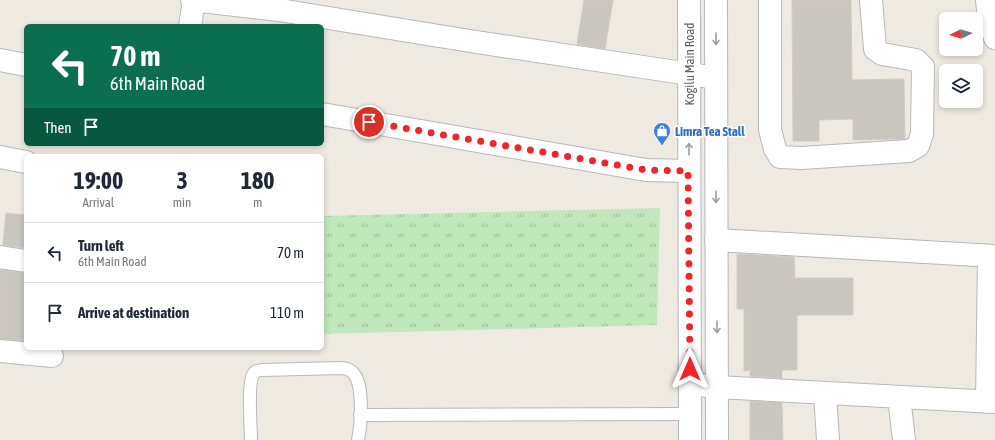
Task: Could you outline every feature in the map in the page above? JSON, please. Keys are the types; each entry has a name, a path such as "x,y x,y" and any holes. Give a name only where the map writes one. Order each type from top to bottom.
{"street":[{"path":"190,24 193,0 279,10 716,78"},
{"name":"Kogilu Main Road","path":"689,0 688,171 690,440"},
{"name":"Kogilu Main Road","path":"716,0 717,440"},
{"path":"770,0 770,130 775,149 780,157 802,158 909,151 918,146 922,134 923,67 916,60 882,54 875,49 871,0"},
{"path":"987,0 988,19 995,38"},
{"path":"0,60 24,65"},
{"path":"324,114 646,170 688,171"},
{"path":"0,157 24,162"},
{"path":"690,384 717,387 991,402 992,256 716,240"},
{"path":"0,257 24,261"},
{"path":"0,351 52,356"},
{"path":"825,393 828,440"},
{"path":"899,397 904,440"}],"lane":[{"path":"251,440 250,383 254,372 258,370 346,368 355,374 360,393 358,440"},
{"path":"360,415 690,414"}],"green space":[{"path":"660,208 657,325 324,334 324,216"}],"building":[{"path":"584,0 613,0 605,49 577,44"},
{"path":"792,0 851,0 852,80 904,79 905,139 853,140 853,119 819,120 819,141 793,141"},
{"path":"6,213 24,215 24,248 3,245"},
{"path":"737,254 794,257 795,278 853,278 853,315 797,315 797,370 782,370 782,378 750,376 750,370 744,371 744,309 737,309"},
{"path":"0,270 24,273 24,341 0,339"},
{"path":"750,401 782,403 783,440 750,440"}],"place":[{"name":"Limra Tea Stall","path":"662,146"}],"route":[{"path":"369,122 646,170 688,171 690,369"}]}
